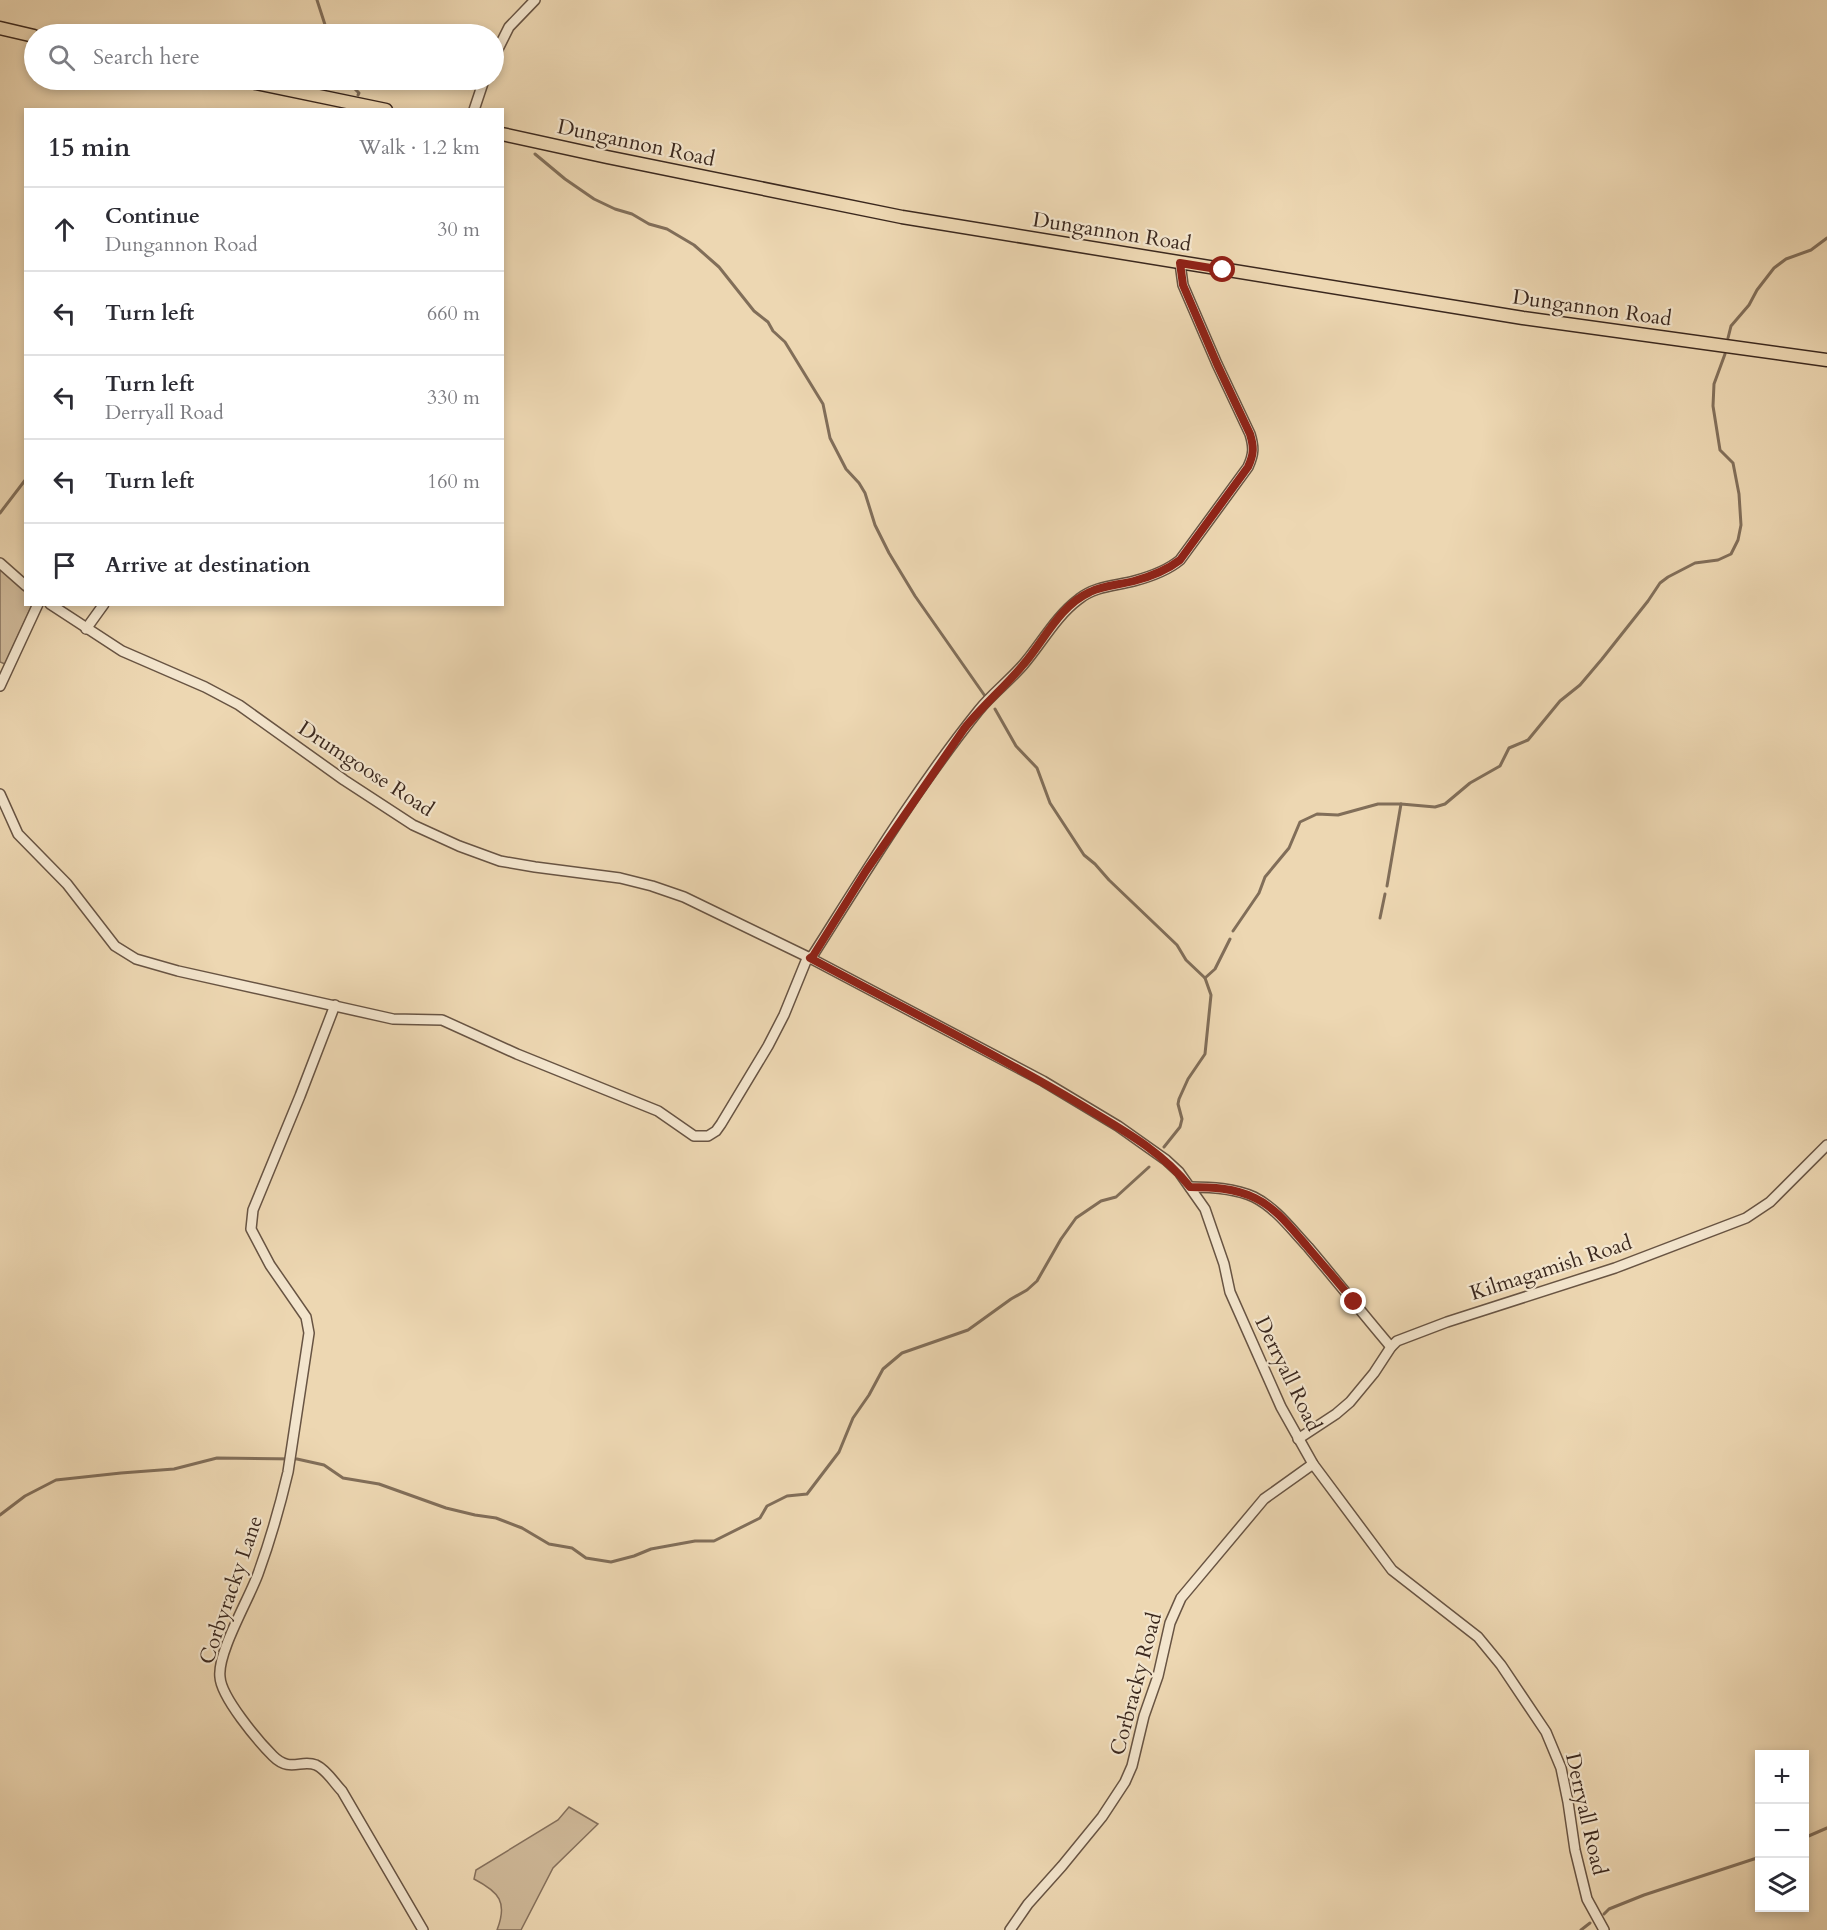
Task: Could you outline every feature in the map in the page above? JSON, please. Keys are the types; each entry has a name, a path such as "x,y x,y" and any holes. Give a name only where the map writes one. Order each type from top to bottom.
{"main road":[{"path":"0,28 24,34"},
{"path":"289,90 376,108"},
{"name":"Dungannon Road","path":"504,134 902,217 1533,320 1827,360"}],"street":[{"path":"504,37 509,27 535,0"},
{"path":"475,108 481,90"},
{"path":"0,794 18,834 67,884 115,946 136,959 178,971 393,1019 442,1020 517,1054 657,1111 694,1136 704,1137 712,1134 751,1075 784,1015 806,961 813,956 873,861 964,729 1025,662 1060,616 1078,599 1104,586 1136,580 1180,560 1248,467 1254,455 1254,445 1183,285 1180,263"},
{"path":"0,563 24,584"},
{"path":"0,686 37,606"},
{"name":"Drumgoose Road","path":"53,606 122,651 205,687 239,705 413,825 459,846 500,861 621,878 652,886 684,897 810,958"},
{"path":"86,629 103,606"},
{"name":"Derryall Road","path":"810,958 1043,1082 1118,1126 1166,1160 1190,1187 1209,1218 1224,1264 1230,1292 1243,1322 1281,1407 1313,1464 1392,1570 1478,1637 1501,1665 1546,1732 1561,1768 1575,1850 1587,1899 1604,1930"},
{"name":"Corbyracky Lane","path":"336,1005 253,1210 251,1229 270,1265 306,1317 309,1333 289,1465 282,1495 258,1574 220,1665 219,1677 229,1700 275,1758 286,1764 318,1766 342,1791 423,1930"},
{"name":"Kilmagamish Road","path":"1298,1439 1350,1402 1374,1373 1391,1347 1407,1337 1597,1274 1746,1218 1770,1202 1827,1145"},
{"path":"1190,1187 1229,1190 1253,1197 1270,1208 1334,1278 1391,1347"},
{"name":"Corbracky Road","path":"1010,1930 1028,1904 1107,1810 1125,1782 1132,1766 1144,1716 1158,1676 1170,1623 1181,1598 1264,1499 1313,1464"}],"shaded area":[{"path":"0,567 24,590 24,606 32,606 5,664 0,662"},
{"path":"569,1807 598,1824 553,1868 521,1930 497,1930 502,1912 499,1899 490,1889 474,1879 476,1870 558,1820"}],"waterway":[{"path":"317,0 325,24"},
{"path":"356,90 358,95"},
{"path":"535,154 594,199 632,214 649,224 667,229 694,245 719,267 754,311 768,322 773,331 785,342 823,404 830,438 846,469 865,493 875,525 889,553 915,596 985,696"},
{"path":"1728,338 1731,326 1749,305 1774,268 1786,259 1811,250 1827,238"},
{"path":"1233,931 1259,893 1265,877 1289,848 1300,822 1317,814 1338,815 1378,804 1435,807 1445,804 1470,783 1500,766 1509,748 1528,740 1560,701 1580,685 1602,659 1660,583 1695,563 1718,560 1731,554 1738,540 1741,525 1739,494 1733,463 1720,450 1713,406 1714,384 1725,354"},
{"path":"0,513 24,482"},
{"path":"995,709 1016,746 1037,768 1050,803 1084,855 1177,945 1186,960 1205,978"},
{"path":"1387,886 1401,804"},
{"path":"1380,918 1385,894"},
{"path":"1164,1147 1180,1127 1182,1119 1179,1099 1188,1079 1205,1054 1211,995 1205,978 1215,969 1230,939"},
{"path":"0,1515 25,1496 56,1480 174,1469 217,1458 297,1459 324,1465 343,1478 379,1484 446,1508 496,1518 522,1528 549,1544 572,1548 586,1558 611,1562 651,1549 695,1541 714,1541 760,1518 767,1506 787,1496 807,1494 839,1452 853,1418 883,1369 902,1353 968,1330 1027,1290 1037,1281 1076,1218 1101,1201 1116,1197 1149,1167"},
{"path":"1809,1836 1827,1828"},
{"path":"1604,1914 1609,1909 1644,1895 1757,1858"},
{"path":"1581,1930 1590,1923"}],"route":[{"path":"1223,270 1180,263 1183,285 1254,445 1254,455 1248,467 1180,560 1136,580 1104,586 1089,592 1060,616 1025,662 964,729 866,871 810,958 1043,1082 1118,1126 1166,1160 1190,1187 1229,1190 1259,1200 1289,1226 1354,1302"}]}
